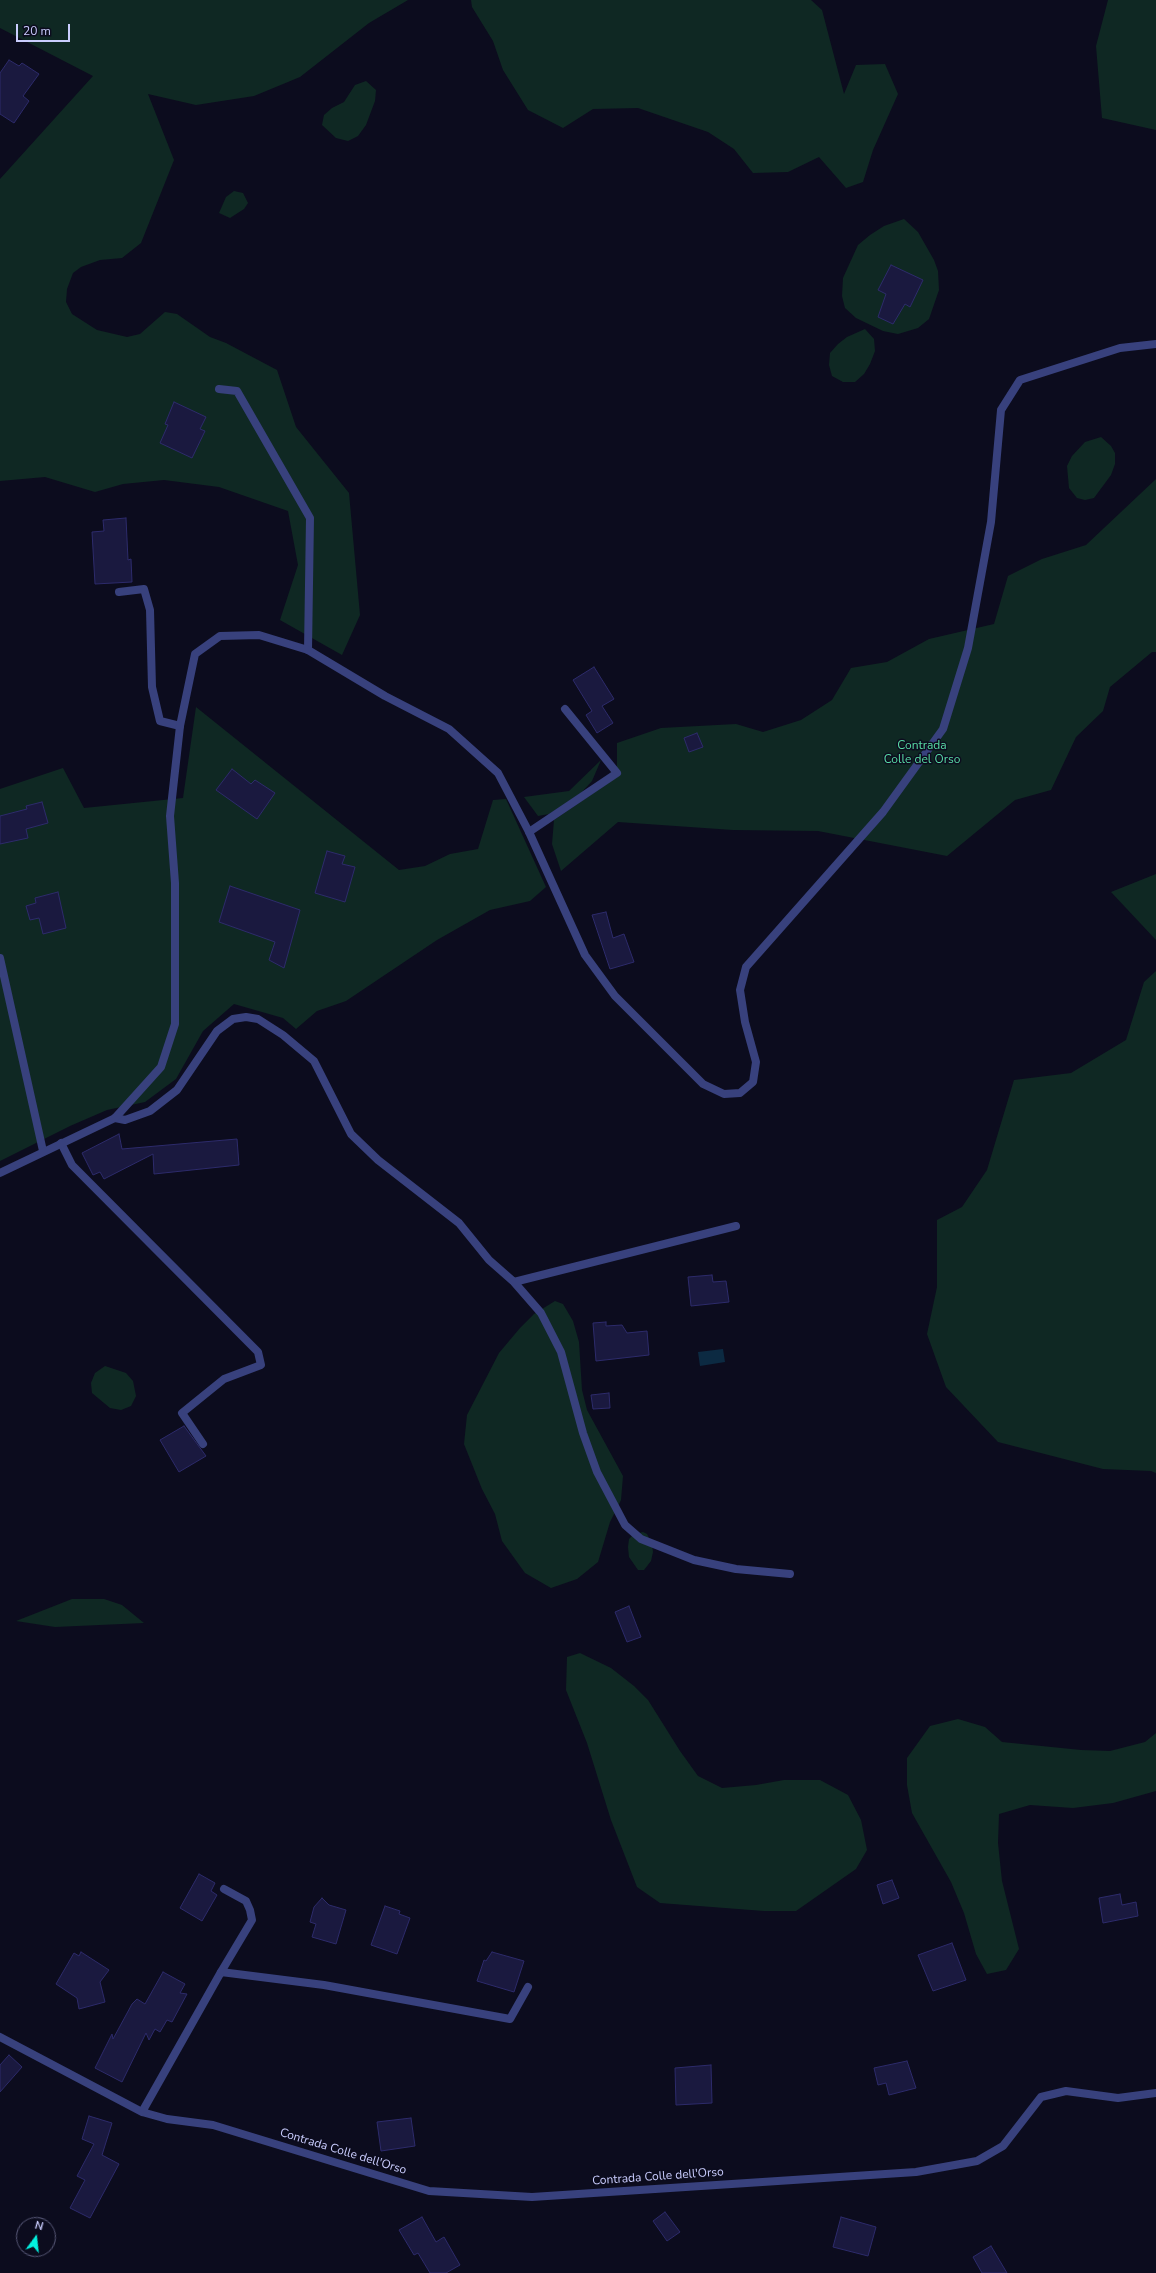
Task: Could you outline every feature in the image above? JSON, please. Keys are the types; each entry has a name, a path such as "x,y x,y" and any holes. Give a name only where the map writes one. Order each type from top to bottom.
{"street":[{"path":"0,1173 116,1118 161,1067 175,1024 175,883 170,816 180,726 195,654 220,636 259,635 308,650 385,696 449,729 498,773 529,832 585,955 615,996 702,1084 724,1094 740,1092 753,1082 756,1062 745,1022 740,990 746,966 883,812 943,729 968,648 991,522 1001,410 1020,380 1120,348 1156,344"},
{"path":"219,389 237,392 310,518 308,650"},
{"path":"119,592 144,589 150,610 152,687 160,721 180,726"},
{"path":"529,832 617,773 565,709"},
{"path":"0,958 44,1151"},
{"path":"116,1118 124,1120 150,1111 177,1090 217,1031 233,1019 246,1017 258,1019 283,1035 314,1061 351,1134 378,1160 459,1223 489,1260 514,1282 541,1313 561,1352 583,1433 597,1472 625,1525 640,1539 694,1560 736,1569 790,1574"},
{"path":"61,1143 72,1165 258,1352 261,1366 224,1380 182,1413 203,1444"},
{"path":"514,1282 736,1226"},
{"path":"142,2112 252,1920 246,1901 224,1889"},
{"path":"221,1972 324,1985 510,2019 528,1987"},
{"name":"Contrada Colle dell'Orso","path":"0,2037 142,2112 167,2119 213,2125 429,2191 532,2197 916,2172 976,2161 1003,2146 1041,2097 1066,2091 1118,2098 1156,2093"}],"green space":[{"path":"0,0 408,0 369,23 300,77 254,96 196,105 148,94 174,160 141,243 122,258 100,260 81,267 73,273 67,289 66,302 72,314 97,330 127,337 140,334 165,312 177,314 210,337 226,343 277,370 296,427 349,493 360,615 342,655 280,620 298,565 288,511 219,487 164,480 123,484 95,492 45,477 0,481 0,179 93,76 0,28"},
{"path":"471,0 811,0 822,10 844,94 856,65 885,64 898,94 873,150 863,182 846,188 819,157 788,172 753,173 734,149 708,132 638,108 593,109 563,128 528,110 503,70 493,41 472,7"},
{"path":"1108,0 1156,0 1156,130 1102,118 1096,46"},
{"path":"366,81 376,90 375,101 366,125 358,136 348,141 336,138 322,125 324,115 332,108 344,102 355,85"},
{"path":"234,191 243,193 248,203 244,209 230,218 219,213 226,197"},
{"path":"904,219 918,232 934,260 938,271 939,290 929,319 918,328 898,334 883,331 856,318 845,308 842,296 843,278 858,245 884,226"},
{"path":"865,329 874,339 875,351 864,374 855,382 843,382 832,376 829,365 830,353 847,337"},
{"path":"1101,437 1111,446 1115,453 1115,464 1111,475 1094,498 1085,500 1077,498 1069,488 1067,466 1072,456 1085,442"},
{"name":"Contrada Colle del Orso","path":"1156,479 1156,652 1152,652 1110,687 1103,711 1076,737 1051,790 1015,800 947,856 818,831 733,830 618,822 561,871 552,844 554,820 617,777 617,743 661,728 736,724 763,732 801,720 832,700 851,668 887,662 929,639 994,624 1008,576 1042,559 1086,545"},
{"path":"196,707 399,870 425,866 450,854 478,849 493,800 506,799 546,887 530,901 490,910 437,940 346,1001 317,1011 296,1029 283,1018 234,1004 203,1031 176,1079 145,1102 107,1110 70,1126 0,1161 0,789 63,768 84,808 183,798"},
{"path":"601,760 592,781 581,793 549,814 538,816 524,797 569,791"},
{"path":"1156,874 1156,940 1111,892"},
{"path":"1156,971 1156,1473 1151,1471 1103,1469 998,1442 946,1387 927,1334 937,1287 937,1220 962,1207 987,1170 1014,1080 1071,1073 1126,1040 1144,982"},
{"path":"555,1301 563,1304 573,1321 579,1342 582,1390 587,1410 623,1476 621,1500 610,1522 598,1562 577,1579 551,1588 525,1573 502,1541 495,1514 482,1489 464,1444 467,1415 499,1353 534,1314"},
{"path":"105,1366 126,1373 133,1381 136,1396 131,1406 121,1410 110,1408 92,1393 91,1383 95,1373"},
{"path":"643,1532 647,1534 652,1544 653,1552 651,1561 644,1570 638,1570 629,1557 629,1539 634,1534"},
{"path":"72,1599 104,1599 122,1605 144,1623 55,1627 16,1621"},
{"path":"580,1653 611,1668 634,1686 648,1700 680,1751 698,1776 722,1788 756,1785 784,1780 820,1780 848,1795 861,1820 867,1850 856,1869 796,1911 764,1911 660,1903 637,1887 611,1820 587,1743 566,1690 567,1657"},
{"path":"958,1719 985,1727 1002,1742 1081,1750 1110,1751 1145,1742 1156,1733 1156,1791 1113,1803 1073,1808 1030,1805 999,1814 998,1843 1002,1881 1019,1949 1006,1970 987,1974 976,1954 964,1913 951,1882 912,1813 907,1785 907,1758 930,1726"}],"water":[{"path":"723,1349 725,1362 700,1366 698,1352"}],"building":[{"path":"9,60 19,66 22,63 39,74 23,96 29,101 14,123 0,114 0,73"},
{"path":"891,265 923,280 910,307 905,304 893,324 878,317 886,294 878,290"},
{"path":"174,402 206,417 200,429 205,431 192,458 160,443 168,425 165,424"},
{"path":"126,518 128,560 131,559 132,582 95,584 92,532 104,531 103,520"},
{"path":"594,667 614,699 602,706 613,723 597,733 586,715 592,711 573,680"},
{"path":"697,733 703,747 689,752 684,738"},
{"path":"232,769 251,784 255,780 275,793 257,819 216,790"},
{"path":"42,802 48,823 26,829 28,838 0,844 0,816 27,809 26,806"},
{"path":"327,851 345,856 342,864 355,867 345,902 315,893"},
{"path":"230,886 300,910 284,968 269,960 275,942 219,922"},
{"path":"58,892 66,928 43,934 39,918 30,920 26,906 36,903 35,898"},
{"path":"606,912 613,938 624,934 634,962 610,969 592,915"},
{"path":"119,1134 122,1149 237,1139 239,1165 154,1174 153,1154 104,1179 100,1172 93,1175 82,1153"},
{"path":"712,1275 713,1282 726,1281 729,1302 691,1306 688,1277"},
{"path":"606,1322 606,1326 622,1325 627,1333 647,1331 649,1355 596,1361 593,1323"},
{"path":"609,1393 610,1408 593,1409 591,1395"},
{"path":"184,1426 206,1456 179,1472 160,1440"},
{"path":"629,1606 641,1637 627,1642 615,1612"},
{"path":"199,1874 215,1883 211,1891 217,1895 202,1921 180,1908"},
{"path":"892,1880 899,1898 883,1904 877,1885"},
{"path":"1120,1894 1122,1905 1136,1902 1138,1916 1103,1923 1099,1898"},
{"path":"322,1898 329,1905 346,1910 336,1944 312,1937 316,1924 310,1922 314,1907"},
{"path":"385,1906 400,1911 399,1914 410,1918 397,1954 371,1945"},
{"path":"952,1943 966,1980 933,1991 918,1955"},
{"path":"81,1952 109,1970 100,1982 105,2002 79,2009 77,1998 56,1984 74,1953 79,1956"},
{"path":"492,1952 524,1961 514,1992 477,1981 484,1960 486,1961"},
{"path":"163,1972 185,1984 180,1993 187,1994 172,2022 167,2020 160,2032 155,2029 149,2040 146,2033 122,2082 95,2068 112,2034 113,2039 132,2004 137,1999 145,2004"},
{"path":"9,2055 22,2067 0,2092 0,2065"},
{"path":"907,2061 916,2088 889,2095 886,2083 878,2085 874,2068"},
{"path":"711,2065 712,2103 676,2105 675,2068"},
{"path":"89,2116 112,2123 102,2155 119,2164 90,2218 70,2208 85,2180 77,2176 94,2144 82,2139"},
{"path":"411,2118 415,2146 381,2151 377,2122"},
{"path":"665,2212 680,2232 667,2241 653,2221"},
{"path":"422,2217 436,2242 444,2237 460,2265 446,2273 430,2273 418,2253 414,2255 399,2230"},
{"path":"841,2217 876,2227 868,2256 833,2247"},
{"path":"991,2246 1007,2273 982,2273 973,2257"}]}
